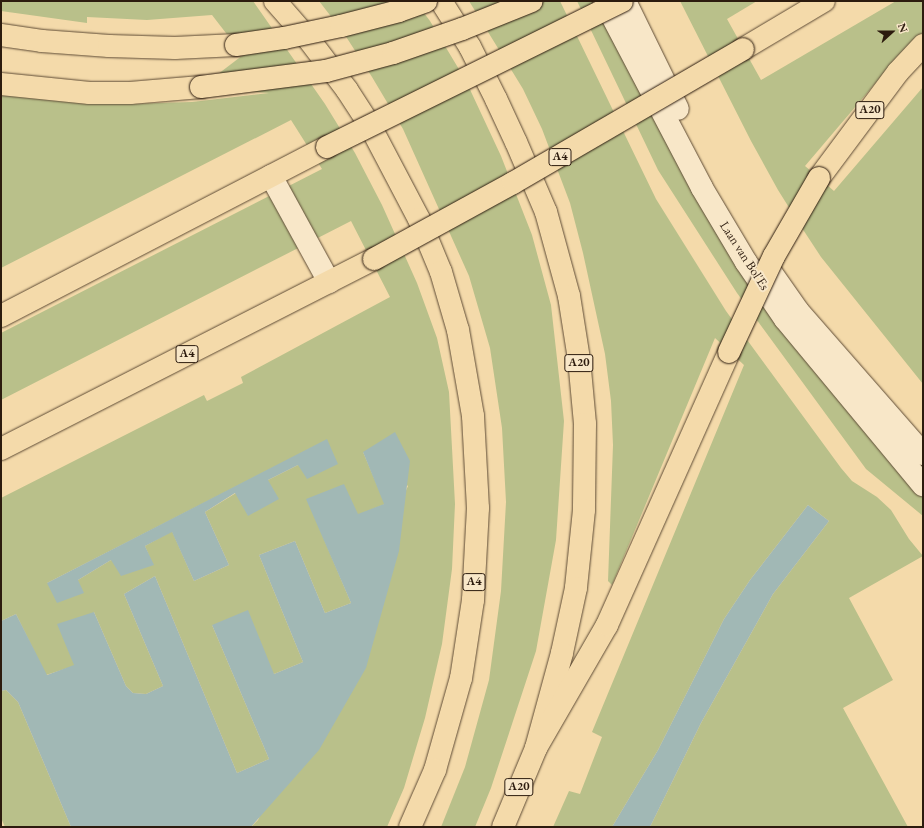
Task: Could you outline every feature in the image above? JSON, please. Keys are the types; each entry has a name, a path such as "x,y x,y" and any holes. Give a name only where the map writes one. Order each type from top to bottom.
{"highway":[{"name":"A4","path":"275,1 310,41 356,103 389,159 419,219 441,272 458,330 473,416 478,508 473,600 458,685 435,770 410,827"},
{"path":"1,35 42,42 109,46 175,48 236,45 284,38 341,26 399,11 426,1"},
{"name":"A20","path":"441,1 470,47 496,99 546,212 568,296 579,359 585,424 584,510 576,588 562,653 536,748"},
{"path":"1,84 90,93 130,93 201,87 326,71 393,53 462,29 532,1"},
{"path":"1,316 327,147 622,1"},
{"name":"A4","path":"1,449 374,259 514,183 824,1"},
{"name":"A20","path":"503,827 536,748 607,625 729,352 774,256 819,178 898,72 923,45"}],"street":[{"name":"Laan van Bol'Es","path":"604,1 702,188 746,262 790,325 923,485"},
{"name":"Laan van Bol'Es","path":"625,1 693,138 752,246 798,311 923,454"},
{"path":"271,176 329,282"}],"green space":[{"path":"1,1 253,1 325,104 355,153 382,205 417,283 437,338 449,392 455,504 452,569 442,644 425,718 404,788 387,827 251,827 258,820 408,486 363,452 385,504 358,515 307,499 351,603 325,613 295,541 259,555 303,662 274,674 212,625 269,759 237,773 155,576 124,594 163,686 146,694 133,693 126,686 94,612 74,666 46,675 16,614 1,621 1,498 204,395 207,401 243,383 241,377 390,297 351,221 1,400 1,333 322,169 291,120 1,268 1,89 57,100 123,104 192,102 269,93 201,87 243,55 212,15 147,20 87,17 87,23 1,11","holes":["327,440 298,465 268,480 248,515 236,493 205,512 229,565 194,581 172,531 145,546 153,565 111,560 78,580 47,583"]},
{"path":"319,1 415,1 430,21 466,81 501,156 532,235 551,305 564,421 556,540 536,651 491,788 475,827 441,827 465,767 489,680 501,591 506,502 502,428 490,348 469,276 403,129 343,32"},
{"path":"469,1 560,1 656,199 726,311 841,468 852,481 877,497 891,510 909,539 923,556 849,598 893,680 843,708 908,827 650,827 701,723 773,594 829,521 808,505 750,580 724,619 658,750 612,827 553,827 569,791 580,794 602,737 592,732 744,365 715,338 612,585 608,581 613,445 611,401 605,354 583,253 570,203 542,129 523,89"},
{"path":"577,1 598,1 670,143 923,494 923,516 866,469 737,293 658,170"},
{"path":"680,1 757,1 727,19 761,80 896,1 923,1 923,32 890,66 805,166 834,191 923,87 923,384 821,257 800,225 778,190 751,141"},
{"path":"6,690 18,702 71,827 5,827 1,818 1,691"}],"water":[{"path":"395,432 410,461 399,551 366,668 319,750 251,827 71,827 18,702 6,690 1,691 1,621 16,614 47,675 74,665 57,624 94,612 126,686 133,693 146,694 163,686 124,594 155,576 237,773 269,759 212,625 248,610 274,674 303,662 259,555 295,541 325,613 351,603 306,499 344,484 358,514 384,504 363,452"},
{"path":"327,439 338,464 307,479 298,465 268,480 279,499 248,516 235,493 205,512 229,565 194,581 172,532 145,546 154,565 121,576 111,560 78,580 84,593 57,603 47,583"},
{"path":"808,505 829,521 773,594 701,723 650,827 612,827 658,750 724,619 750,580"}]}
